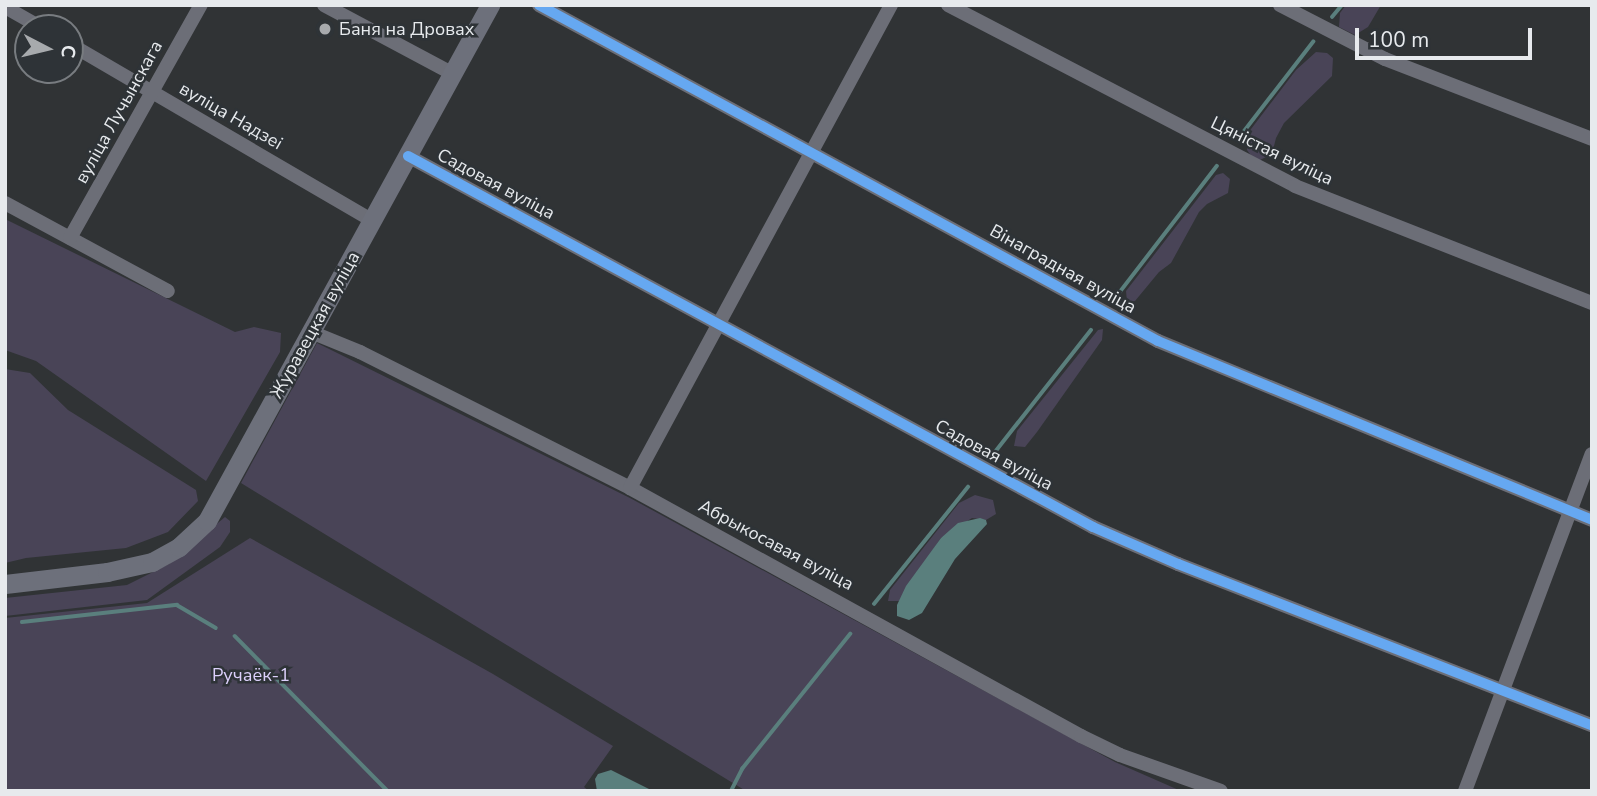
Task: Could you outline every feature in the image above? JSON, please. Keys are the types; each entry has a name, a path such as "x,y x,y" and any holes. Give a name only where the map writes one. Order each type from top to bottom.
{"street":[{"name":"вуліца Лучынскага","path":"70,238 201,5"},
{"path":"324,5 453,74"},
{"name":"Журавецкая вуліца","path":"5,583 81,576 152,562 179,547 207,521 490,5"},
{"name":"Вінаградная вуліца","path":"539,5 1181,352 1592,520"},
{"path":"630,488 720,326 891,5"},
{"name":"Цяністая вуліца","path":"948,5 1295,186 1592,303"},
{"path":"1280,5 1396,64 1592,139"},
{"name":"вуліца Надзеі","path":"84,52 372,220"},
{"name":"Садовая вуліца","path":"408,156 1093,527 1178,564 1592,725"},
{"path":"5,203 168,291"},
{"name":"Абрыкосавая вуліца","path":"311,332 360,352 630,488 1081,736 1120,755 1221,791"},
{"path":"1465,791 1592,454"}],"green space":[{"path":"1346,5 1381,5 1368,27 1355,35 1339,27 1340,13"},
{"path":"1316,52 1327,53 1333,58 1332,76 1284,123 1272,154 1260,160 1252,157 1247,150 1248,133 1296,70"},
{"path":"1223,173 1230,179 1228,193 1207,204 1199,212 1171,263 1159,272 1135,301 1127,302 1126,291 1216,175"},
{"path":"5,219 235,332 254,327 281,333 280,352 206,481 36,361 5,350"},
{"path":"1103,329 1102,340 1037,432 1025,447 1014,446 1017,431 1098,330"},
{"path":"317,343 630,498 1115,762 1181,791 746,791 241,483"},
{"path":"5,369 30,373 68,410 196,490 198,501 168,532 126,548 26,558 5,563"},
{"path":"975,495 993,500 996,514 986,520 972,518 941,538 899,601 888,601 890,590 959,503"},
{"path":"225,517 230,521 230,532 220,547 147,600 5,616 5,598 127,585 169,564"},
{"name":"Ручаёк-1","path":"250,538 493,674 613,746 584,787 589,791 5,791 5,618 147,603"}],"water":[{"path":"980,518 986,520 987,524 955,559 922,613 909,620 897,616 897,605 906,586 941,538 958,523"},
{"path":"611,770 653,791 597,791 595,779 598,774"}],"waterway":[{"path":"1332,17 1342,5"},
{"path":"1238,139 1313,42"},
{"path":"1116,297 1217,166"},
{"path":"995,452 1091,330"},
{"path":"874,604 968,487"},
{"path":"22,622 177,605 216,628"},
{"path":"731,791 742,769 850,634"},
{"path":"235,636 388,791"}],"cycle path":[{"path":"539,5 1158,341 1592,520"},
{"path":"408,156 1093,527 1178,564 1592,725"}],"place":[{"name":"Баня на Дровах","path":"325,29"}]}
